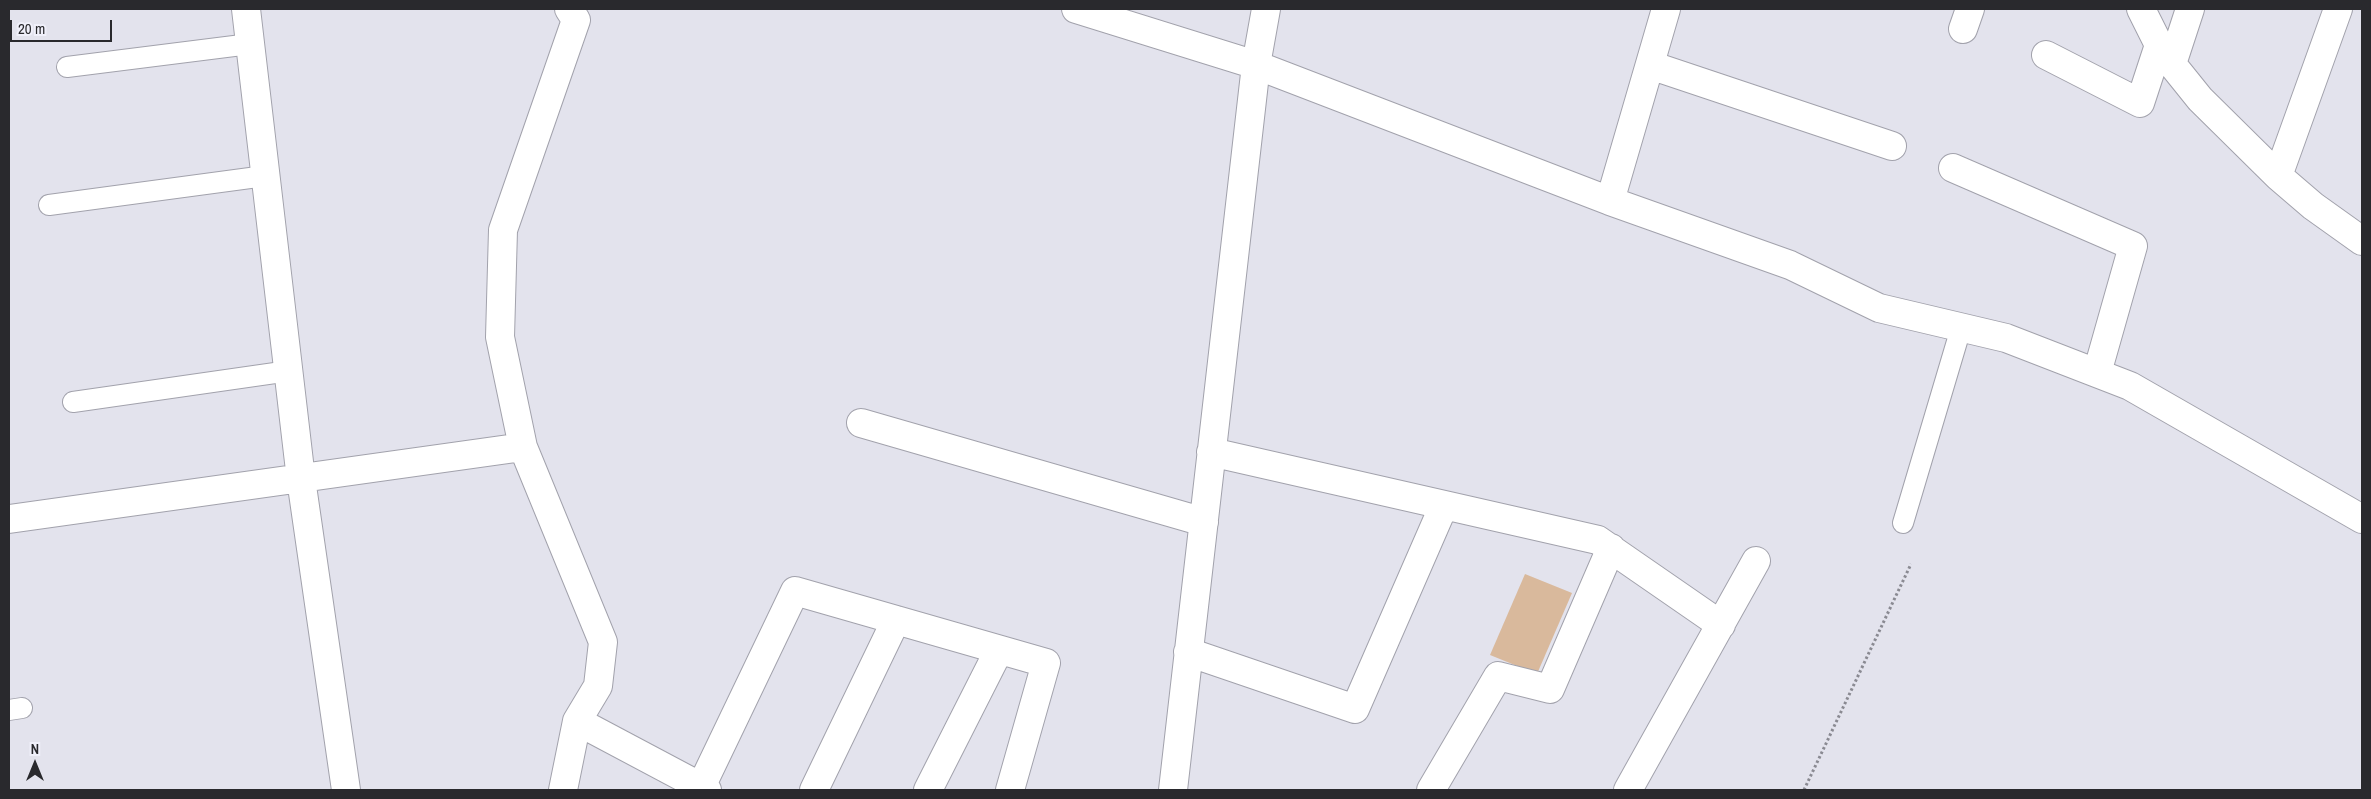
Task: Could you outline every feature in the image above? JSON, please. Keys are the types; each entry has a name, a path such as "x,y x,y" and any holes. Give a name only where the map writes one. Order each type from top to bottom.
{"street":[{"path":"246,9 301,479 346,790"},
{"path":"563,790 577,721 598,686 603,642 523,447 500,337 503,230 576,20 569,9"},
{"path":"1076,9 1256,65 1610,201 1790,265 1880,308 2006,338 2130,386 2362,519"},
{"path":"1173,790 1256,65 1266,9"},
{"path":"1610,201 1666,9"},
{"path":"2141,9 2166,54 2200,99 2278,176 2314,206 2362,241"},
{"path":"2046,55 2140,103 2190,9"},
{"path":"2278,176 2338,9"},
{"path":"1650,65 1892,146"},
{"path":"1953,168 2133,246 2097,373"},
{"path":"861,423 1204,522"},
{"path":"9,519 523,447"},
{"path":"1211,452 1598,540 1720,625"},
{"path":"1188,652 1355,709 1444,505"},
{"path":"1431,790 1498,676 1550,689 1611,548"},
{"path":"1628,790 1756,561"},
{"path":"577,721 704,789 795,591 1046,663 1010,790"},
{"path":"814,790 896,620"},
{"path":"928,790 998,650"}],"lane":[{"path":"67,66 250,44"},
{"path":"49,205 266,176"},
{"path":"1903,523 1961,328"},
{"path":"73,402 289,371"}],"path":[{"path":"1804,790 1911,564"}],"shaded area":[{"path":"1525,574 1572,593 1537,674 1490,655"}]}
